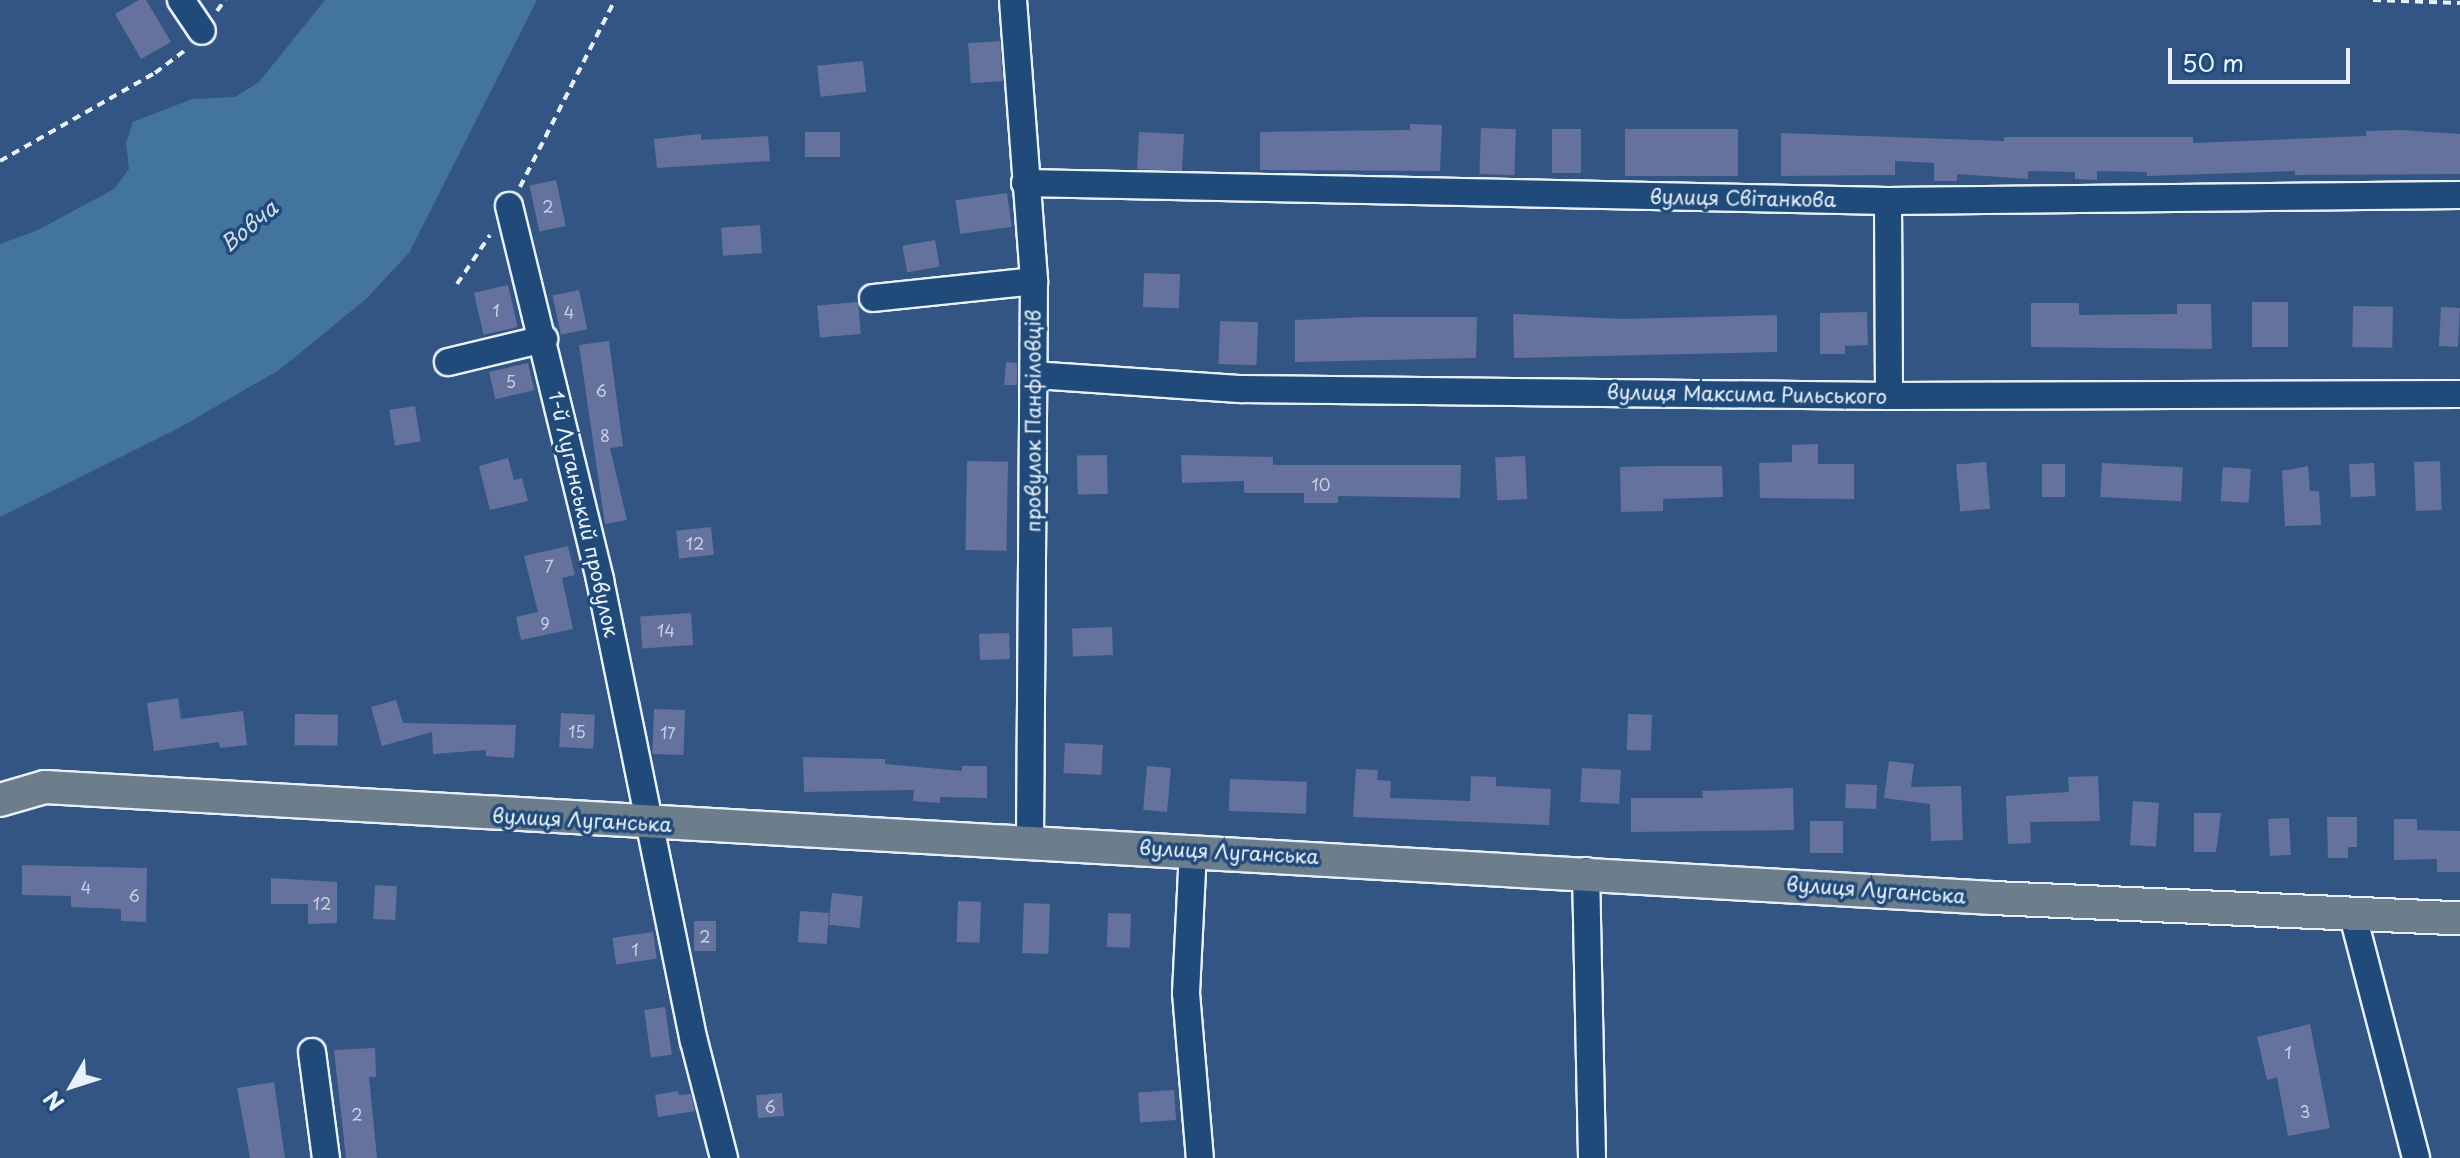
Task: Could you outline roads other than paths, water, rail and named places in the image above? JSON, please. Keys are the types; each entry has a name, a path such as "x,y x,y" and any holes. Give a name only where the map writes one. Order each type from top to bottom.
{"main road":[{"name":"вулиця Луганська","path":"0,800 45,787 652,825 1586,871 1993,898 2460,918"}],"street":[{"path":"181,0 202,31"},
{"name":"провулок Панфіловців","path":"1013,0 1034,281 1030,842"},
{"name":"вулиця Світанкова","path":"1025,183 1888,201 2460,195"},
{"path":"1888,201 1889,396"},
{"name":"1-й Луганський провулок","path":"509,206 544,339 652,825 694,1041 724,1158"},
{"path":"873,298 1034,281"},
{"path":"448,362 544,339"},
{"name":"вулиця Максима Рильського","path":"1034,375 1241,389 1889,396 2460,394"},
{"path":"1193,850 1186,993 1200,1158"},
{"path":"1586,871 1592,1158"},
{"path":"2352,912 2416,1158"},
{"path":"312,1052 326,1158"}],"water":[{"name":"Вовча","path":"325,0 537,0 409,253 366,299 279,370 179,428 0,517 0,244 38,230 114,189 129,169 126,143 133,122 192,99 235,97 259,82"}]}
